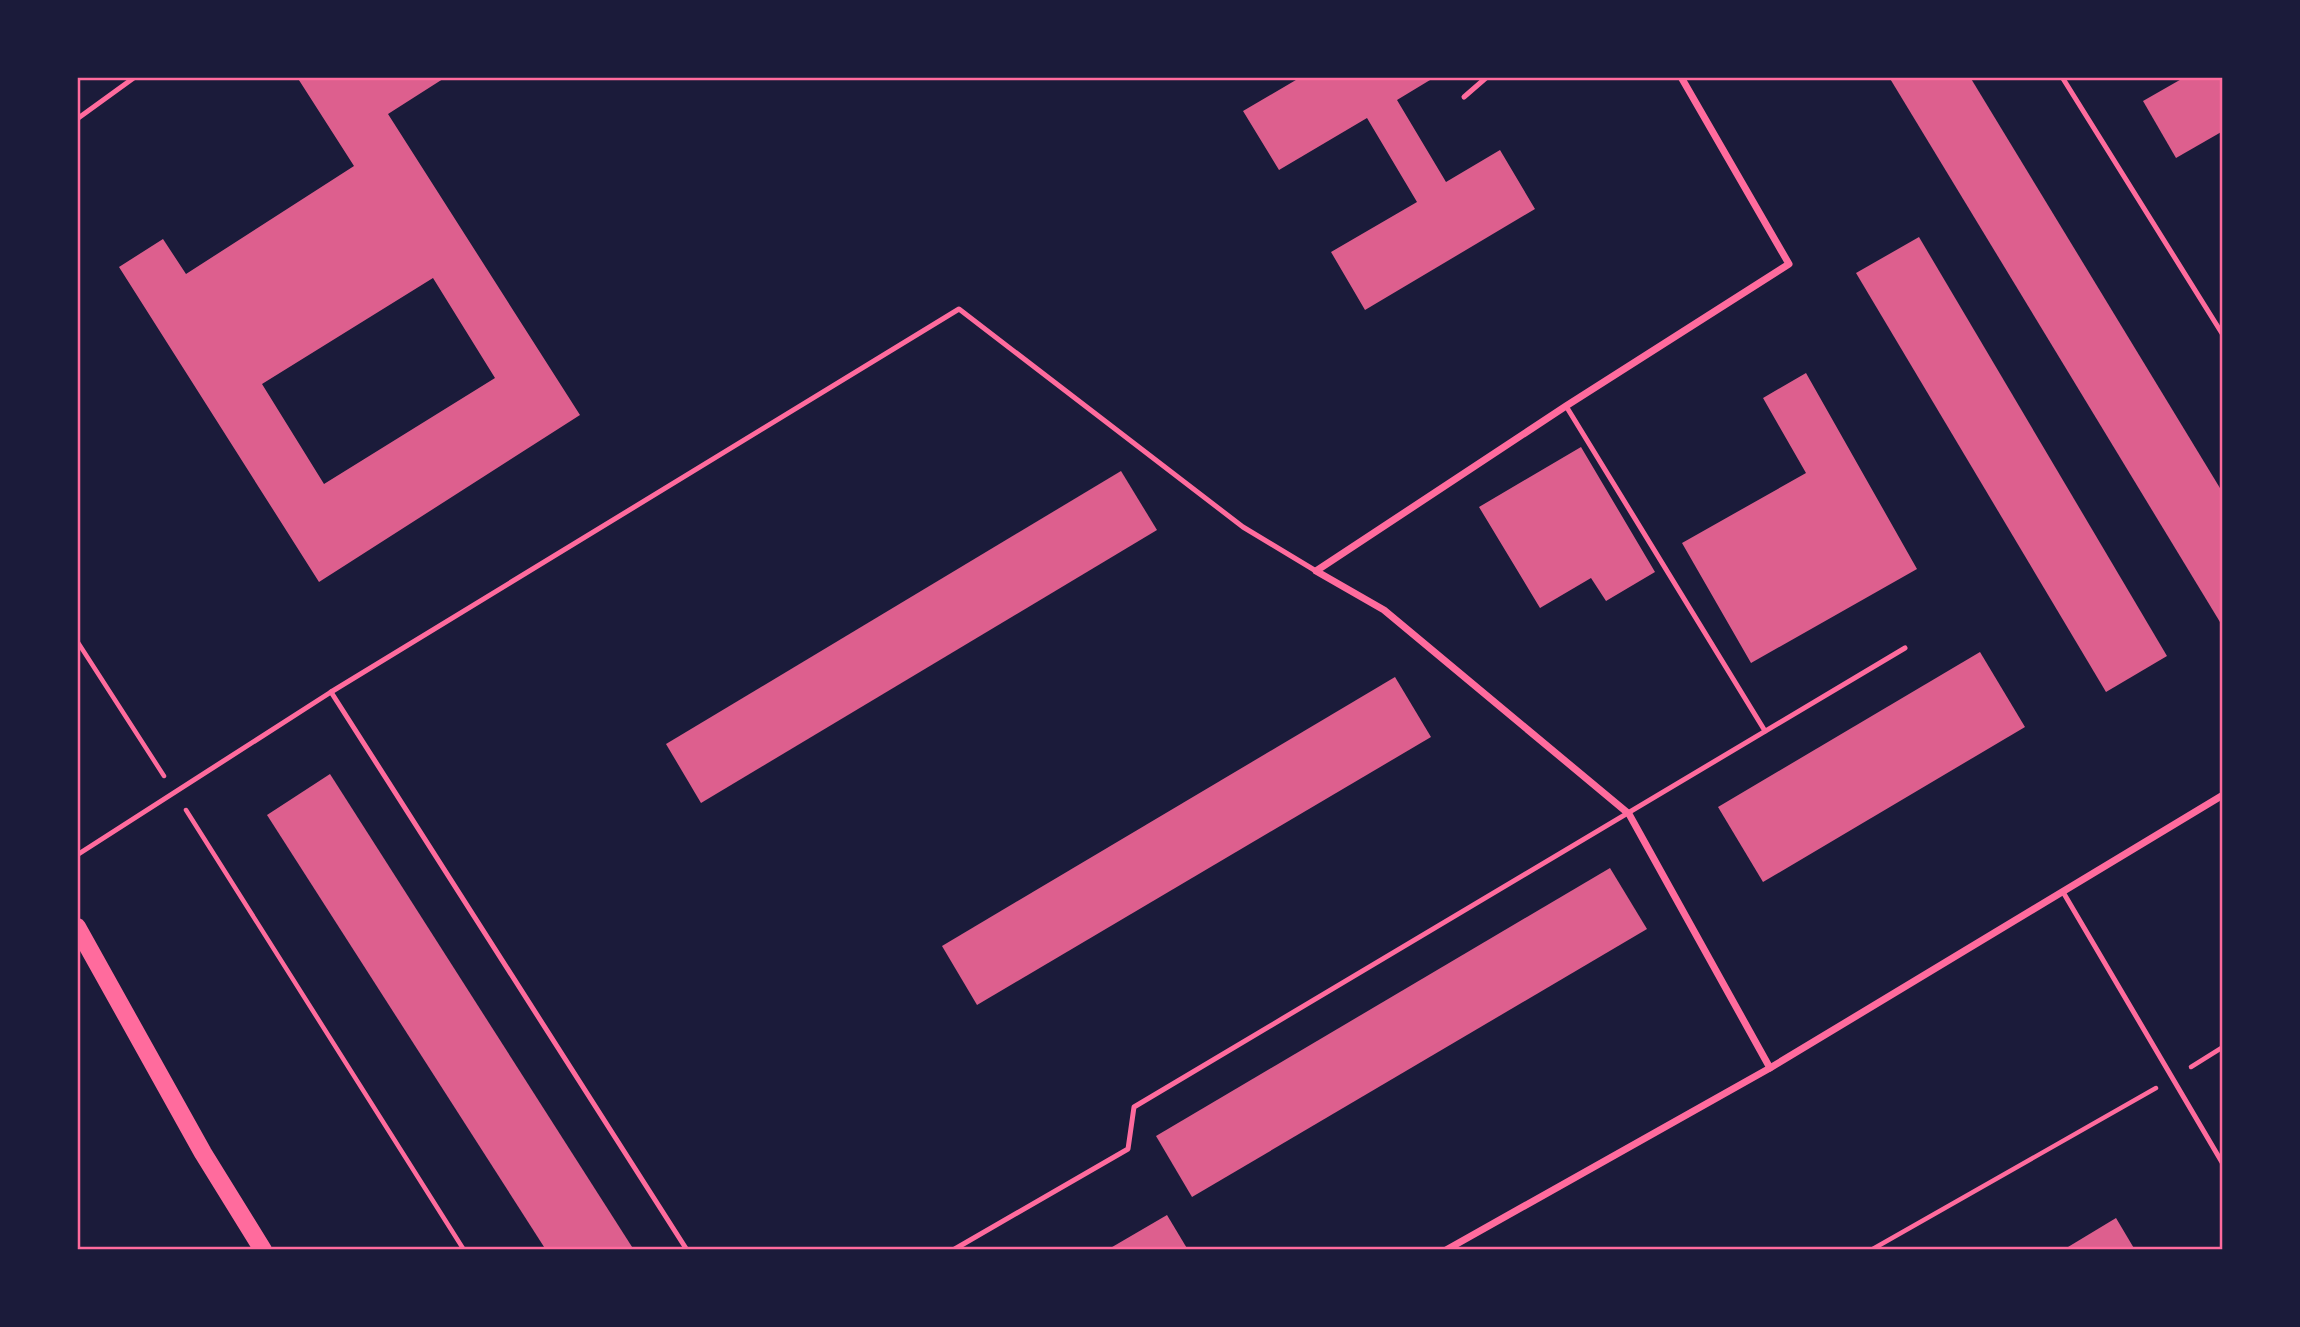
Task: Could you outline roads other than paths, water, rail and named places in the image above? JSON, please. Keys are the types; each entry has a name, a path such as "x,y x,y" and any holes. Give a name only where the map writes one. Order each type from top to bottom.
{"main road":[{"path":"77,927 203,1153 263,1250"}],"street":[{"path":"1681,77 1789,264 1566,406 1316,571 1384,610 1629,814 1770,1068"},
{"path":"1446,1250 1770,1068 2223,795"}],"lane":[{"path":"77,119 135,77"},
{"path":"1464,97 1487,77"},
{"path":"2064,78 2223,335"},
{"path":"77,855 331,692 959,309 1243,527 1316,571"},
{"path":"1566,406 1765,731"},
{"path":"953,1250 1128,1149 1134,1107 1905,648"},
{"path":"331,692 687,1250"},
{"path":"2063,892 2223,1164"}]}
